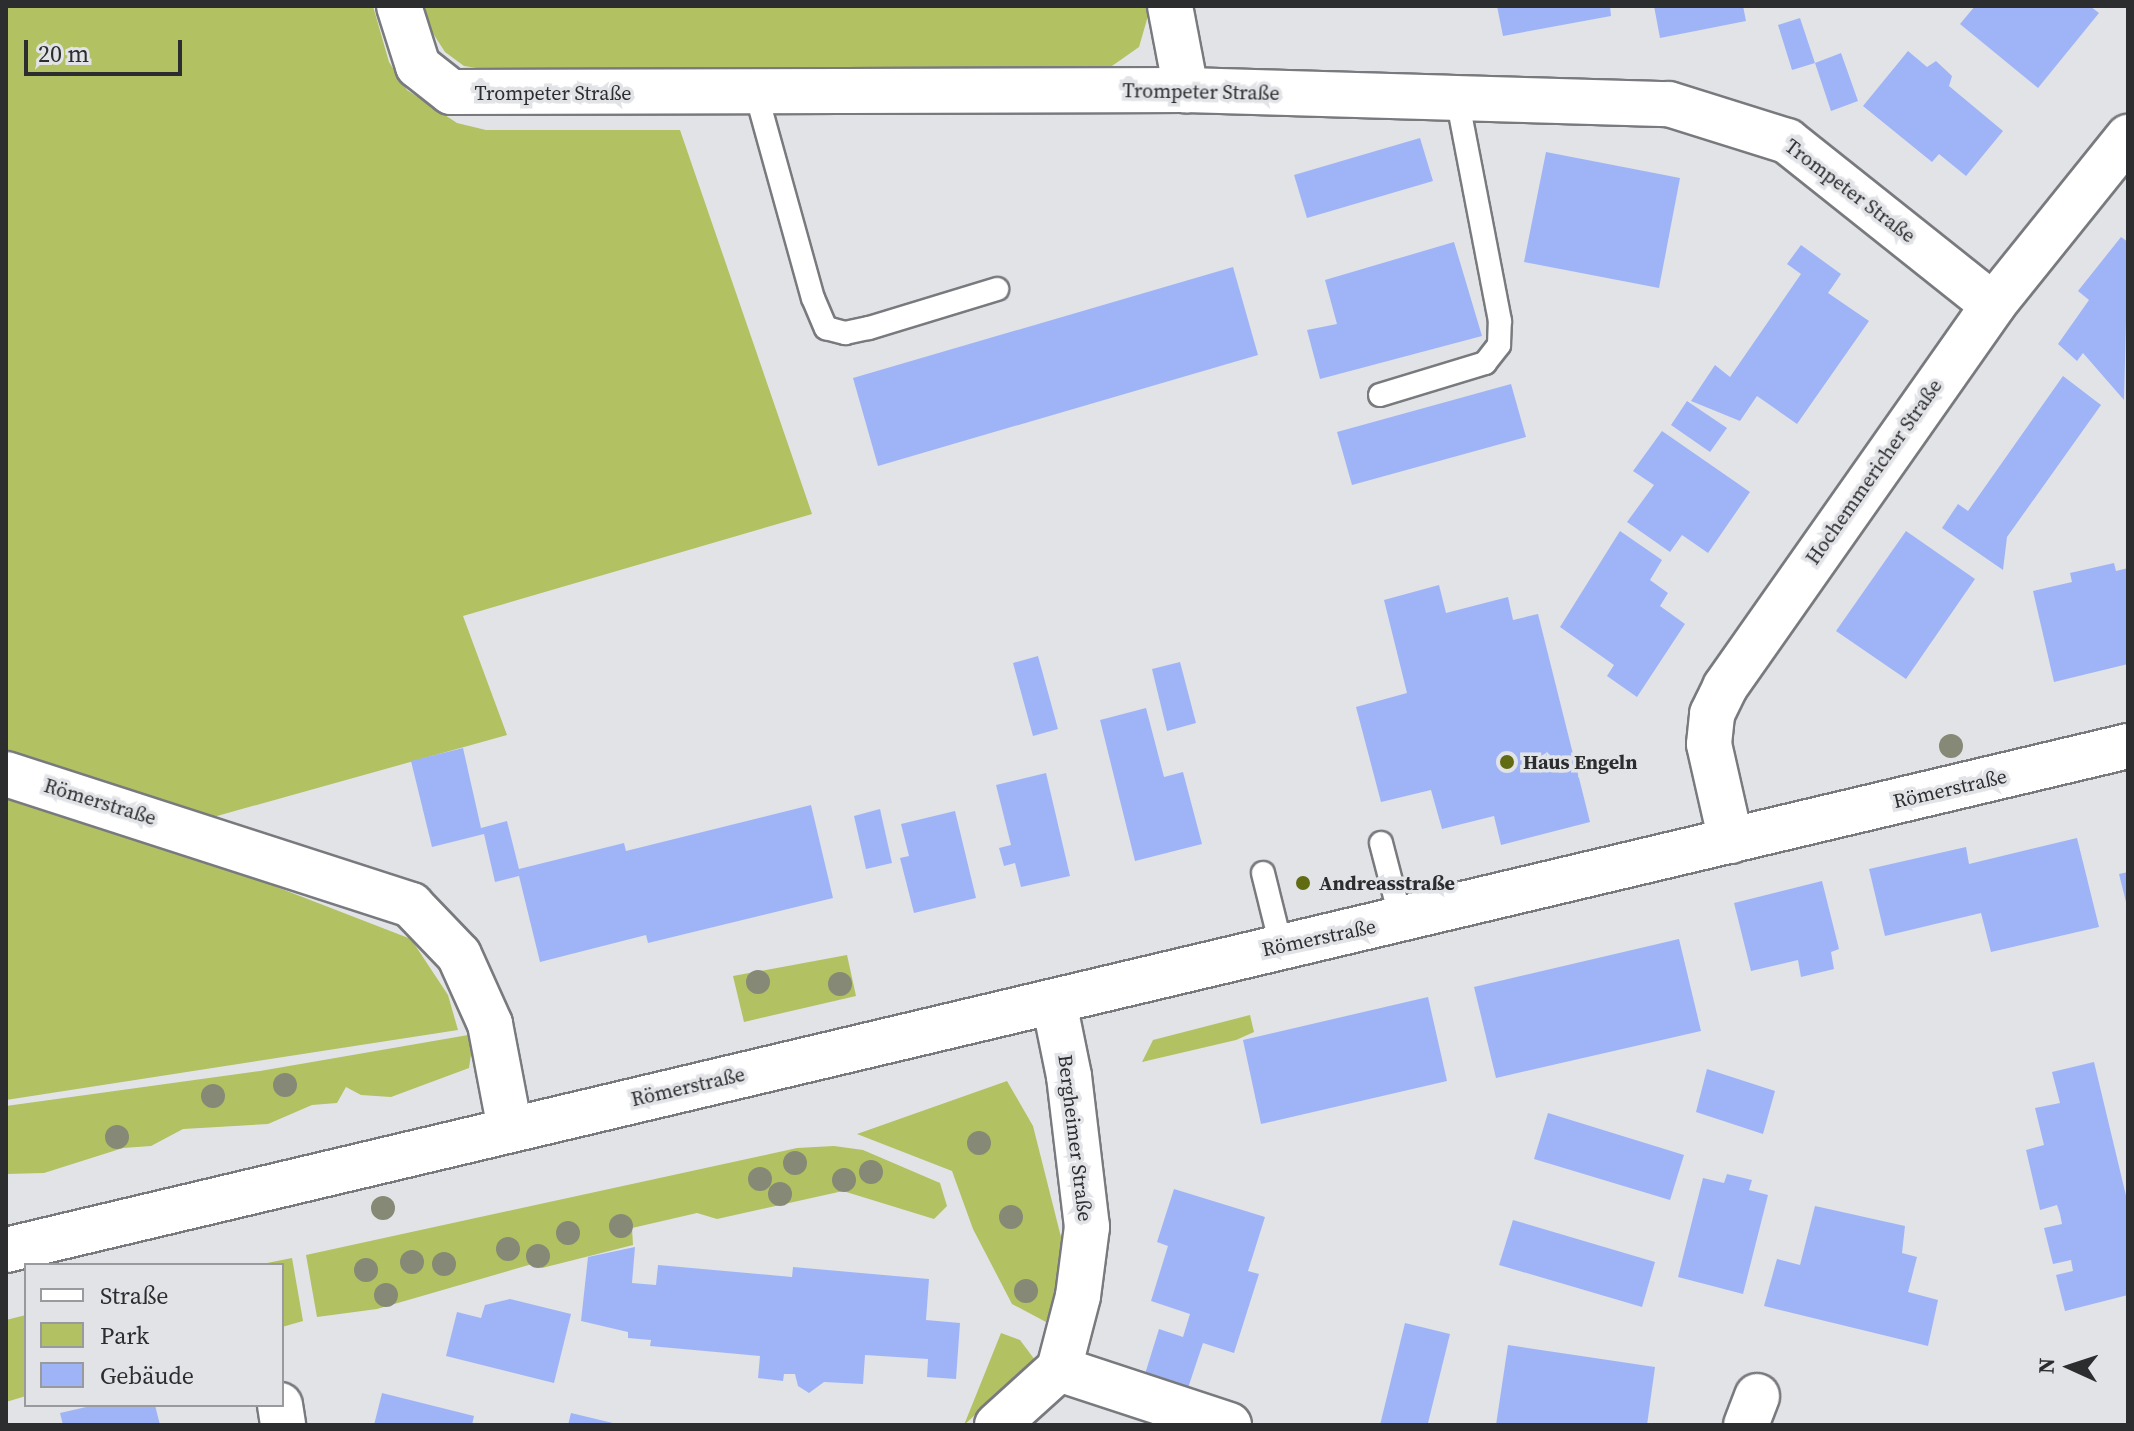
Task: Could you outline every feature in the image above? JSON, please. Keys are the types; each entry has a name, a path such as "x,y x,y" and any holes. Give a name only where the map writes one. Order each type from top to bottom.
{"street":[{"name":"Trompeter Straße","path":"399,6 418,66 451,92 1186,90 1669,104 1787,141 1993,305"},
{"path":"1170,6 1186,90"},
{"name":"Hochemmericher Straße","path":"1731,841 1709,744 1719,700 1993,305 2128,137"},
{"name":"Römerstraße","path":"6,1250 2128,746"},
{"name":"Römerstraße","path":"6,774 411,905 459,955 484,1010 510,1129"},
{"name":"Bergheimer Straße","path":"1054,1002 1069,1076 1087,1227 1078,1296 1059,1369"},
{"path":"997,1425 1059,1369 1229,1425"}],"lane":[{"path":"756,93 813,298 826,328 845,333 869,328 997,289"},
{"path":"1380,395 1485,363 1499,345 1500,321 1457,98"},
{"path":"1381,843 1401,920"},
{"path":"1263,873 1281,946"}],"green space":[{"path":"6,6 373,6 389,62 407,90 457,123 486,130 680,130 812,514 463,616 507,735 217,816 189,853 411,939 448,995 458,1030 6,1100"},
{"path":"425,6 1150,6 1150,9 1139,47 1102,73 496,71 464,66 445,52 429,27"},
{"path":"847,955 856,996 744,1022 733,976"},
{"path":"1250,1015 1254,1032 1236,1040 1142,1062 1153,1040"},
{"path":"474,1034 469,1068 391,1097 361,1095 346,1087 337,1103 312,1105 268,1124 183,1129 151,1146 123,1148 44,1173 6,1174 6,1106 260,1071"},
{"path":"1007,1081 1033,1126 1062,1241 1057,1291 1046,1322 1012,1304 973,1229 952,1171 857,1134"},
{"path":"834,1146 863,1150 940,1183 947,1206 934,1219 843,1191 717,1219 697,1213 632,1228 633,1245 542,1268 539,1262 377,1309 317,1317 306,1255 797,1148"},
{"path":"292,1258 303,1321 284,1326 284,1263 267,1263"},
{"path":"24,1316 24,1397 6,1402 6,1320"},
{"path":"1001,1333 1020,1340 1041,1368 1025,1389 1012,1381 964,1425"}],"building":[{"path":"1497,6 1610,6 1611,16 1503,36"},
{"path":"1654,6 1743,6 1746,21 1660,38"},
{"path":"1975,6 2090,6 2099,13 2038,88 1960,24"},
{"path":"1800,18 1815,63 1792,70 1778,25"},
{"path":"1908,51 1927,67 1936,61 1952,76 1949,86 2003,131 1966,176 1939,154 1932,162 1863,106"},
{"path":"1841,53 1858,101 1831,111 1815,63"},
{"path":"1420,138 1433,181 1307,218 1294,175"},
{"path":"1546,152 1680,178 1659,288 1524,262"},
{"path":"2121,237 2128,242 2124,400 2083,353 2077,361 2058,344 2089,300 2078,291"},
{"path":"1454,242 1482,336 1320,379 1307,330 1337,324 1325,280"},
{"path":"1801,245 1841,274 1828,293 1869,321 1797,424 1757,396 1740,421 1691,401 1715,365 1730,377 1801,274 1787,264"},
{"path":"1233,267 1258,355 878,466 853,378"},
{"path":"2063,376 2101,405 2007,537 2003,570 1942,528 1958,504 1968,511"},
{"path":"1511,384 1526,437 1352,485 1337,432"},
{"path":"1687,401 1727,428 1710,452 1671,425"},
{"path":"1662,431 1750,492 1708,553 1682,535 1670,552 1627,522 1654,485 1633,471"},
{"path":"1620,531 1662,560 1650,580 1668,593 1660,606 1685,624 1637,697 1607,676 1614,665 1560,627"},
{"path":"1906,531 1975,579 1906,679 1836,631"},
{"path":"2114,563 2116,571 2128,568 2128,664 2054,682 2033,591 2072,582 2070,573"},
{"path":"1439,585 1446,613 1508,597 1513,620 1538,614 1590,822 1501,845 1494,816 1442,829 1431,790 1381,802 1356,707 1407,693 1384,600"},
{"path":"1038,656 1058,729 1033,736 1013,663"},
{"path":"1180,662 1196,723 1167,731 1152,669"},
{"path":"1146,708 1164,777 1183,772 1202,844 1135,861 1100,720"},
{"path":"463,748 481,828 507,821 519,869 624,843 626,851 811,805 833,898 648,943 646,935 540,962 519,876 495,882 484,834 432,847 411,761"},
{"path":"1046,773 1070,876 1021,887 1015,863 1004,866 999,848 1011,845 996,785"},
{"path":"880,809 892,863 866,869 854,816"},
{"path":"955,811 976,898 914,913 900,858 909,856 901,824"},
{"path":"2077,838 2099,927 1991,952 1981,913 1885,936 1869,869 1966,847 1969,864"},
{"path":"2128,872 2128,906 2127,906 2119,874"},
{"path":"1822,881 1839,949 1831,952 1834,969 1801,977 1798,960 1751,971 1734,903"},
{"path":"1679,939 1701,1031 1496,1078 1474,987"},
{"path":"1428,997 1447,1081 1261,1124 1243,1040"},
{"path":"2094,1062 2128,1204 2128,1295 2065,1311 2056,1275 2073,1271 2071,1260 2053,1264 2044,1228 2062,1224 2060,1214 2057,1205 2040,1210 2026,1150 2044,1145 2035,1108 2060,1103 2052,1072"},
{"path":"1707,1069 1775,1091 1763,1134 1696,1112"},
{"path":"1548,1113 1684,1155 1670,1200 1534,1159"},
{"path":"1727,1174 1752,1180 1749,1190 1768,1195 1743,1294 1678,1277 1703,1178 1724,1183"},
{"path":"1174,1189 1265,1217 1248,1271 1259,1274 1234,1353 1203,1343 1188,1388 1145,1374 1159,1329 1183,1337 1190,1314 1151,1301 1168,1246 1157,1242"},
{"path":"1815,1206 1905,1226 1902,1253 1917,1257 1908,1292 1938,1300 1928,1346 1764,1306 1777,1259 1800,1265"},
{"path":"1513,1220 1655,1262 1642,1307 1499,1265"},
{"path":"635,1247 632,1283 656,1285 658,1265 792,1277 793,1267 929,1279 926,1320 960,1323 956,1379 927,1377 928,1359 865,1355 863,1384 824,1382 809,1393 798,1386 795,1374 784,1374 783,1381 758,1378 760,1356 650,1346 651,1340 628,1338 628,1332 581,1321 588,1257"},
{"path":"510,1299 571,1314 554,1383 446,1356 457,1312 481,1318 485,1305"},
{"path":"1405,1323 1450,1334 1428,1423 1380,1425"},
{"path":"1508,1345 1655,1367 1647,1425 1496,1425"},
{"path":"382,1393 474,1416 472,1425 374,1425"},
{"path":"86,1407 156,1407 160,1425 63,1425 60,1413"},
{"path":"571,1413 617,1424 617,1425 568,1425"}],"place":[{"name":"Haus Engeln","path":"1507,762"},
{"name":"Andreasstraße","path":"1303,883"}]}
